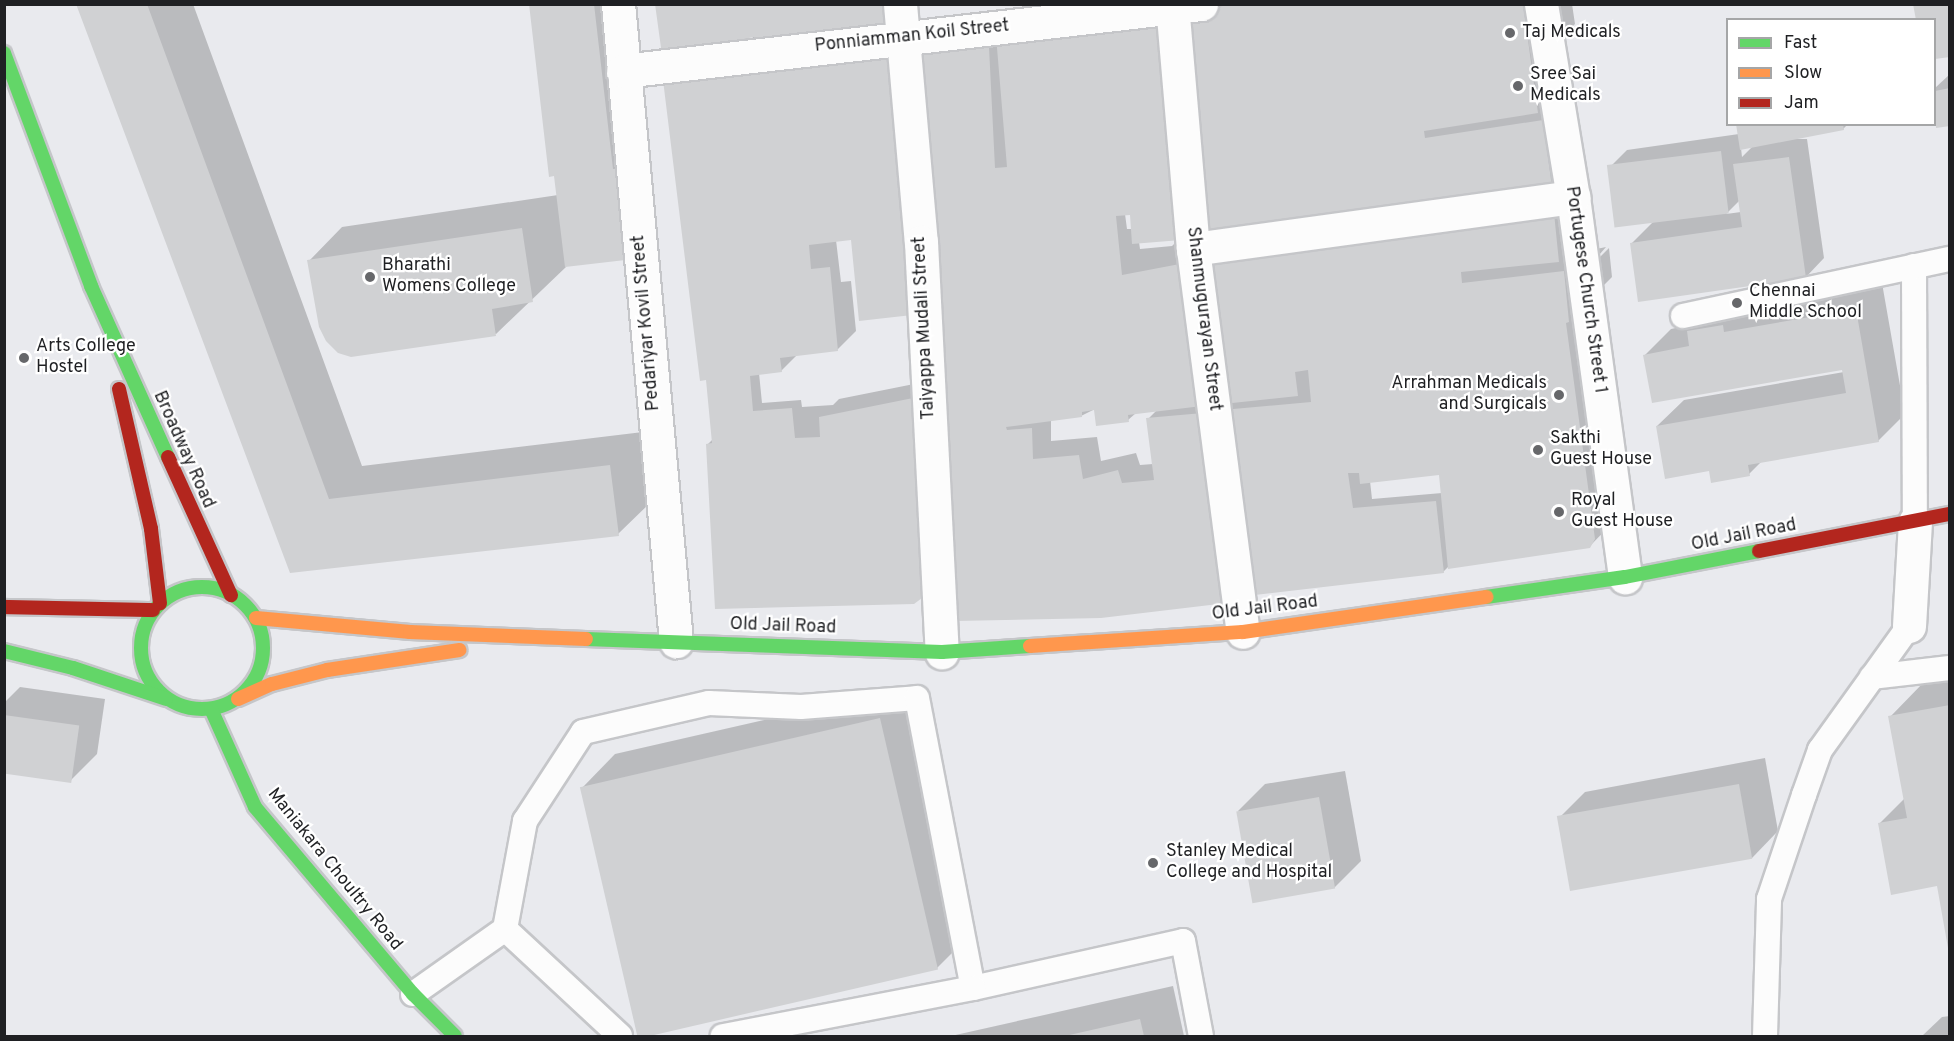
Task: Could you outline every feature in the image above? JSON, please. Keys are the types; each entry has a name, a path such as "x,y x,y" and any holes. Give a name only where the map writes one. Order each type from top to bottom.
{"main road":[{"name":"Broadway Road","path":"4,53 91,286 231,595"},
{"name":"Broadway Road","path":"91,286 142,483 157,607"},
{"name":"Old Jail Road","path":"256,618 410,632 676,640 942,652 1243,632 1624,577 1950,514"},
{"path":"4,651 73,668 190,708 211,709 229,703 245,691 263,656 262,637 256,618 231,595 208,587 188,588 157,607 143,628 140,649 144,670 154,687 170,701"},
{"path":"4,607 157,607"},
{"name":"Old Jail Road","path":"229,703 273,684 327,670 577,637"},
{"name":"Maniakara Choultry Road","path":"211,709 255,807 413,994 455,1036"}],"street":[{"name":"Pedariyar Kovil Street","path":"618,4 676,640"},
{"name":"Taiyappa Mudali Street","path":"900,4 921,242 942,652"},
{"name":"Portugese Church Street 1","path":"1541,4 1573,197 1624,577"},
{"name":"Ponniamman Koil Street","path":"623,71 1182,6"},
{"name":"Shanmugurayan Street","path":"1182,6 1193,249 1243,632"},
{"path":"1193,249 1573,197"},
{"path":"1909,626 1915,522"}],"lane":[{"path":"1683,316 1950,259"},
{"path":"1914,266 1915,522"},
{"path":"1765,1036 1769,898 1820,750 1909,626"},
{"path":"1872,677 1950,668"},
{"path":"413,994 505,929 525,821 583,732 709,703 801,707 917,698 973,988"},
{"path":"505,929 620,1036"},
{"path":"723,1036 973,988 1183,941 1201,1036"}],"building":[{"path":"76,4 147,4 329,499 610,465 619,536 290,573"},
{"path":"529,4 594,4 613,169 623,168 634,259 565,267 554,176 549,177"},
{"path":"655,4 892,4 895,27 755,44 754,37 662,55"},
{"path":"1240,4 1523,4 1538,113 1424,131 1425,138 1543,120 1553,195 1207,232 1179,11"},
{"path":"1913,4 1950,4 1950,57 1936,59 1936,18 1916,18"},
{"path":"1161,19 1181,240 1132,244 1130,215 1116,216 1122,275 1185,263 1202,406 1128,415 1129,422 1096,426 1094,410 1082,412 1082,417 1006,427 1007,430 1032,428 1033,459 1079,455 1083,479 1118,470 1122,483 1154,480 1146,418 1203,413 1227,603 1101,618 955,621 916,49 989,47 995,168 1007,167 996,36"},
{"path":"896,55 921,314 859,321 851,240 809,245 811,269 830,267 838,351 780,358 782,372 750,376 753,411 792,408 795,438 820,437 819,417 923,396 931,543 919,543 922,598 914,604 715,609 706,444 712,443 706,380 700,381 663,80"},
{"path":"1950,88 1950,126 1936,128 1936,91"},
{"path":"1736,126 1843,126 1844,130 1740,150"},
{"path":"1721,151 1729,214 1615,228 1607,165"},
{"path":"1789,157 1806,278 1638,302 1630,243 1742,227 1733,164"},
{"path":"1554,213 1559,262 1461,272 1462,283 1564,271 1569,322 1566,323 1595,539 1590,548 1448,569 1439,475 1360,484 1359,473 1348,473 1353,508 1436,501 1444,573 1246,596 1222,410 1311,402 1308,370 1295,372 1298,396 1223,404 1206,253"},
{"path":"522,228 533,302 492,309 496,336 351,357 338,353 326,341 319,327 307,260"},
{"path":"1856,309 1879,442 1748,465 1750,476 1711,483 1709,471 1665,479 1656,426 1846,393 1842,370 1652,403 1643,355 1689,346 1687,331 1723,325 1724,332"},
{"path":"1950,705 1950,948 1948,948 1937,886 1891,895 1878,823 1907,818 1888,716"},
{"path":"4,715 79,726 71,783 4,774"},
{"path":"880,718 938,969 650,1036 637,1036 580,787"},
{"path":"1739,784 1752,859 1570,891 1557,816"},
{"path":"1319,797 1335,889 1252,903 1236,812"},
{"path":"1140,1019 1144,1036 1065,1036"}],"traffic: fast":[{"path":"4,53 91,286 168,457"},
{"path":"1486,597 1625,577 1759,551"},
{"path":"202,587 225,592 236,597 245,605 253,614 258,625 263,648 258,671 253,682 245,691 236,699 225,704 202,709 179,704 168,699 159,691 151,682 146,671 141,648 146,625 151,614 159,605 168,597 179,592 202,587"},
{"path":"586,639 942,652 1030,646"},
{"path":"4,651 73,668 166,699"},
{"path":"211,709 255,807 413,994 455,1036"}],"traffic: slow":[{"path":"1030,646 1243,632 1486,597"},
{"path":"256,618 410,632 586,639"},
{"path":"238,699 272,684 327,670 459,650"}],"traffic: jam":[{"path":"119,389 151,529 160,603"},
{"path":"168,457 231,595"},
{"path":"1759,551 1950,514"},
{"path":"4,607 153,610"}],"place":[{"name":"Taj Medicals","path":"1510,33"},
{"name":"Sree Sai Medicals","path":"1518,86"},
{"name":"Bharathi Womens College","path":"370,277"},
{"name":"Chennai Middle School","path":"1737,303"},
{"name":"Arts College Hostel","path":"24,358"},
{"name":"Arrahman Medicals and Surgicals","path":"1559,395"},
{"name":"Sakthi Guest House","path":"1538,450"},
{"name":"Royal Guest House","path":"1559,512"},
{"name":"Stanley Medical College and Hospital","path":"1153,863"}]}
